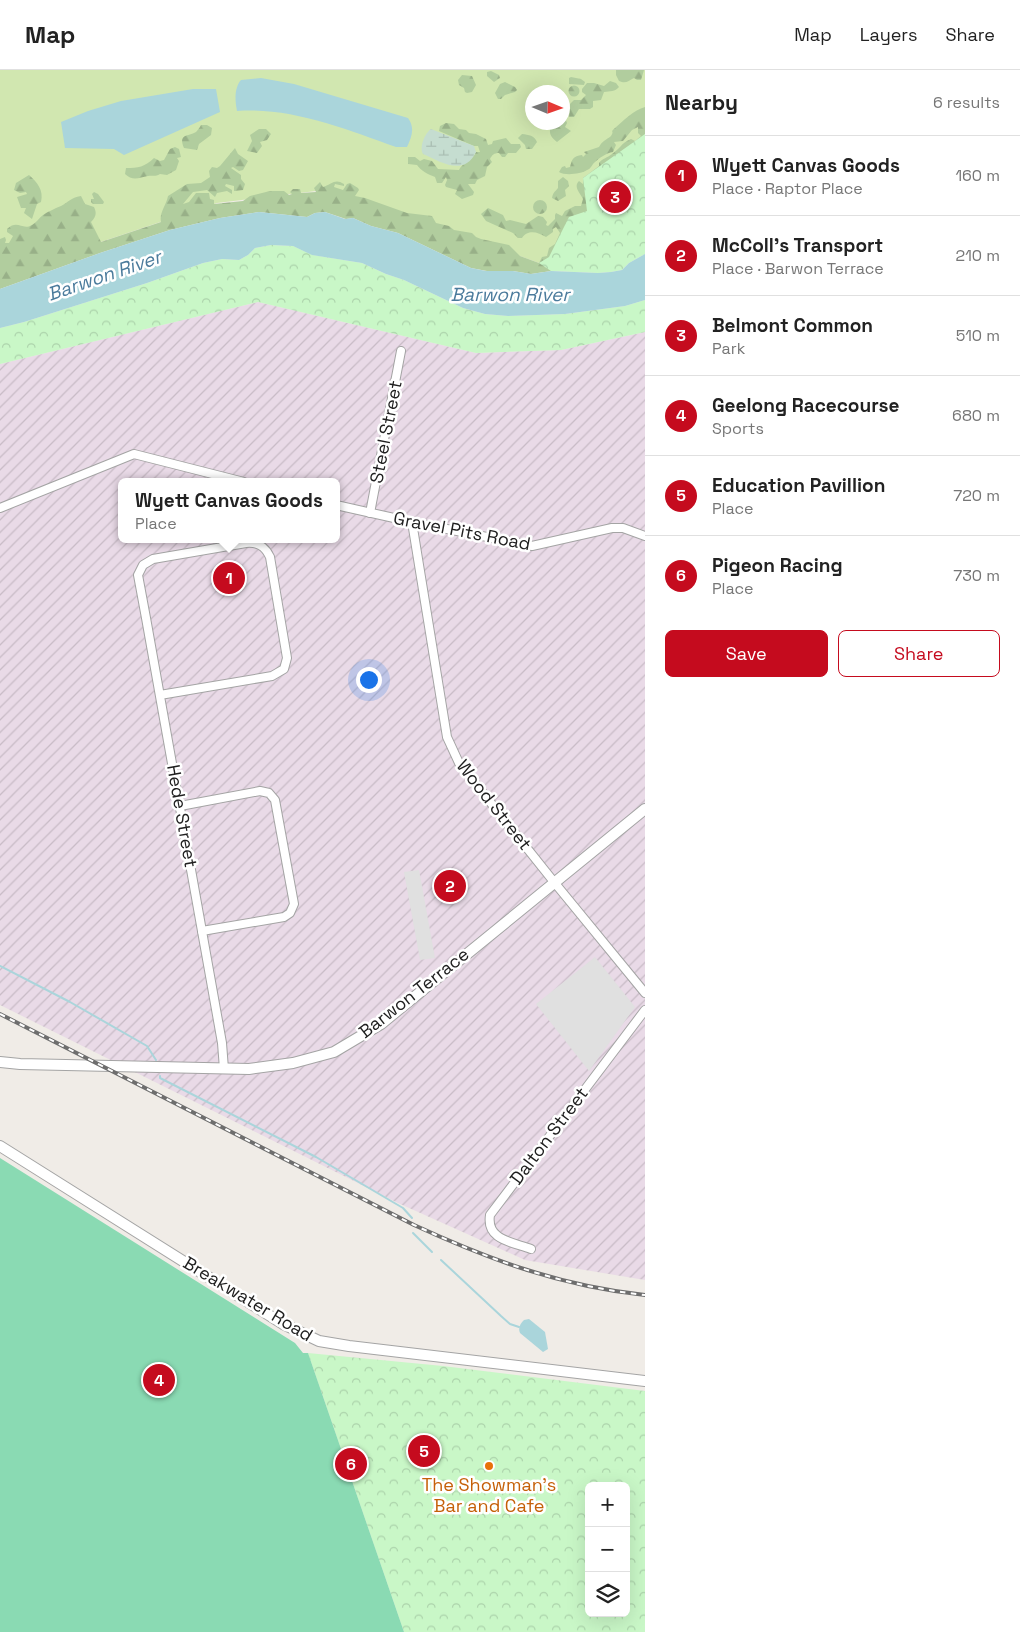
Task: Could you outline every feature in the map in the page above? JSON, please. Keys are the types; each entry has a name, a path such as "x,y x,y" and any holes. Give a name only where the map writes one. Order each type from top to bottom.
{"street":[{"name":"Steel Street","path":"370,513 401,351"},
{"path":"0,508 134,454 228,478"},
{"name":"Gravel Pits Road","path":"340,506 532,546 612,528 623,528 645,536"},
{"name":"Wood Street","path":"412,522 447,737 459,762 645,993"},
{"name":"Hede Street","path":"224,1069 222,1043 138,575 142,565 153,559 246,543"},
{"name":"Hede Street","path":"160,695 272,676 284,669 287,658 270,557 262,546 255,543"},
{"path":"180,806 260,791 269,793 275,800 294,904 290,913 284,917 202,931"},
{"name":"Barwon Terrace","path":"0,1062 249,1069 293,1063 334,1052 380,1024 645,809"},
{"name":"Dalton Street","path":"531,1249 497,1236 490,1227 490,1215 645,1010"},
{"name":"Barwon Terrace","path":"0,1067 20,1064"},
{"name":"Breakwater Road","path":"2,1146 284,1324 319,1341 645,1381"}],"shaded area":[{"path":"258,302 476,353 561,350 645,332 645,1280 525,1260 398,1203 0,1005 0,364"},
{"path":"419,870 435,958 420,960 404,872"},
{"path":"595,957 635,1007 589,1071 536,1004"}],"green space":[{"path":"0,70 645,70 645,134 583,178 587,211 569,217 549,257 539,263 427,222 316,191 217,203 65,254 0,273"},
{"path":"616,70 644,70 641,80 634,78 623,82 619,81"},
{"path":"491,71 499,75 500,78 494,82 487,76 487,72"},
{"path":"462,75 472,76 476,85 472,92 465,92 464,88 459,85 458,80"},
{"path":"569,78 581,79 585,82 584,85 569,84"},
{"path":"610,81 616,83 619,87 614,91 604,92 601,100 593,101 593,107 590,109 579,109 574,117 570,117 570,104 574,100 581,100 586,95 582,92 582,89 587,83 604,86"},
{"path":"505,82 517,90 498,99 495,93 500,84"},
{"path":"574,85 579,89 578,95 574,97 570,95 570,87"},
{"path":"645,107 645,254 581,271 551,271 531,274 513,271 487,271 471,268 398,233 371,226 353,218 346,219 325,212 315,213 307,217 259,212 220,218 170,230 0,289 0,239 5,237 5,243 9,243 13,236 7,232 7,229 11,226 25,227 32,225 45,214 81,196 85,204 94,207 96,211 91,222 101,242 161,222 161,216 168,196 187,184 201,183 210,177 209,171 212,167 217,168 220,166 235,148 238,154 248,161 243,170 239,171 233,167 231,168 241,175 241,179 245,184 243,190 234,191 234,186 226,184 225,186 232,190 232,194 227,191 217,193 215,197 207,190 193,192 183,204 189,202 196,193 209,193 210,199 214,200 214,204 243,201 250,196 270,191 284,191 289,195 292,194 290,192 293,189 300,189 301,193 316,192 314,188 320,182 323,187 341,182 344,186 335,184 334,187 343,190 350,183 359,190 355,196 407,213 432,216 436,223 449,226 454,230 472,233 481,239 509,245 520,256 539,263 542,257 547,256 549,248 555,244 560,233 556,227 546,237 530,232 522,238 518,238 513,233 486,221 481,214 488,208 503,215 506,221 510,220 526,224 538,216 543,217 548,226 555,219 556,213 562,216 565,211 575,206 581,206 583,199 578,190 577,183 579,181 583,184 583,178 599,166 602,160 631,139 635,141 641,136 638,133 638,127 632,130 623,141 614,142 616,145 613,152 600,158 588,170 581,173 565,174 559,172 562,167 570,167 575,157 582,155 583,157 586,154 584,152 599,147 622,122 633,113"},
{"path":"446,123 454,124 459,129 486,139 488,145 492,144 493,141 506,138 511,144 520,144 521,147 516,153 508,153 505,157 502,157 499,153 492,155 490,159 492,162 487,167 485,176 477,180 475,184 468,184 474,192 473,195 462,199 455,194 457,190 446,187 446,177 442,183 437,183 435,177 420,169 417,165 408,164 408,157 415,157 420,161 424,159 432,161 438,169 459,170 476,152 480,152 478,146 439,131 440,126"},
{"path":"201,125 207,125 212,128 211,135 199,144 197,150 184,148 183,138 196,132"},
{"path":"259,129 266,129 271,134 267,140 260,142 262,146 257,153 247,151 252,141 250,135"},
{"path":"431,129 474,146 476,152 471,160 459,166 445,163 423,154 423,140"},
{"path":"550,130 571,131 557,142 550,134"},
{"path":"522,134 531,136 536,140 537,142 532,149 526,149 525,145 518,138"},
{"path":"645,134 645,254 629,263 622,270 611,272 551,271 539,263 549,257 569,217 587,211 583,178"},
{"path":"175,147 179,149 181,157 177,158 179,161 176,170 167,175 160,174 130,178 125,174 126,168 141,166 154,158 160,161 164,160 170,149"},
{"path":"29,175 37,183 42,194 41,202 37,204 32,219 24,213 26,208 21,208 17,197 27,194 26,192 20,193 14,190 16,183"},
{"path":"563,177 568,181 569,186 565,190 566,196 558,201 552,198 558,188 558,181"},
{"path":"94,192 104,202 103,204 93,204 91,202 91,199 94,199 92,194"},
{"path":"540,200 545,202 547,207 545,212 540,214 535,212 533,207 535,202"},
{"path":"271,245 293,246 313,255 362,263 404,280 463,308 485,314 508,316 565,314 625,306 645,300 645,332 561,350 476,353 258,302 0,364 0,328 147,283 203,263 222,259 239,260 255,248"},
{"path":"0,1158 295,1343 303,1353 308,1353 404,1632 0,1632"},
{"path":"308,1353 443,1366 645,1391 645,1632 404,1632"}],"water":[{"path":"261,78 294,84 408,118 412,125 412,132 407,147 396,147 338,127 298,116 277,112 237,111 236,91 241,80"},
{"path":"193,89 216,89 220,112 124,155 114,149 65,148 61,122 121,101"},
{"name":"Barwon River","path":"259,212 307,217 315,213 325,212 345,219 353,218 371,226 398,233 471,268 486,271 513,271 531,274 551,271 611,272 622,270 629,263 645,254 645,300 625,306 565,314 508,316 485,314 463,308 404,280 362,263 312,255 293,246 271,245 255,248 239,260 222,259 203,263 147,283 0,328 0,289 170,230 220,218"},
{"path":"529,1319 545,1332 548,1349 543,1352 520,1333 521,1323"}],"waterway":[{"path":"0,966 70,1002 147,1046 156,1060"},
{"path":"160,1076 160,1078 316,1157 403,1208 412,1218"},
{"path":"413,1233 432,1252"},
{"path":"441,1260 510,1324 519,1327"}],"railway":[{"path":"0,1014 442,1238 526,1270 584,1285 645,1295"}],"place":[{"name":"Belmont Common","path":"615,197"},
{"name":"Wyett Canvas Goods","path":"229,578"},
{"name":"McColl's Transport","path":"450,886"},
{"name":"Geelong Racecourse","path":"159,1380"},
{"name":"Education Pavillion","path":"424,1451"},
{"name":"Pigeon Racing","path":"351,1464"},
{"name":"The Showman's Bar and Cafe","path":"489,1466"}]}
